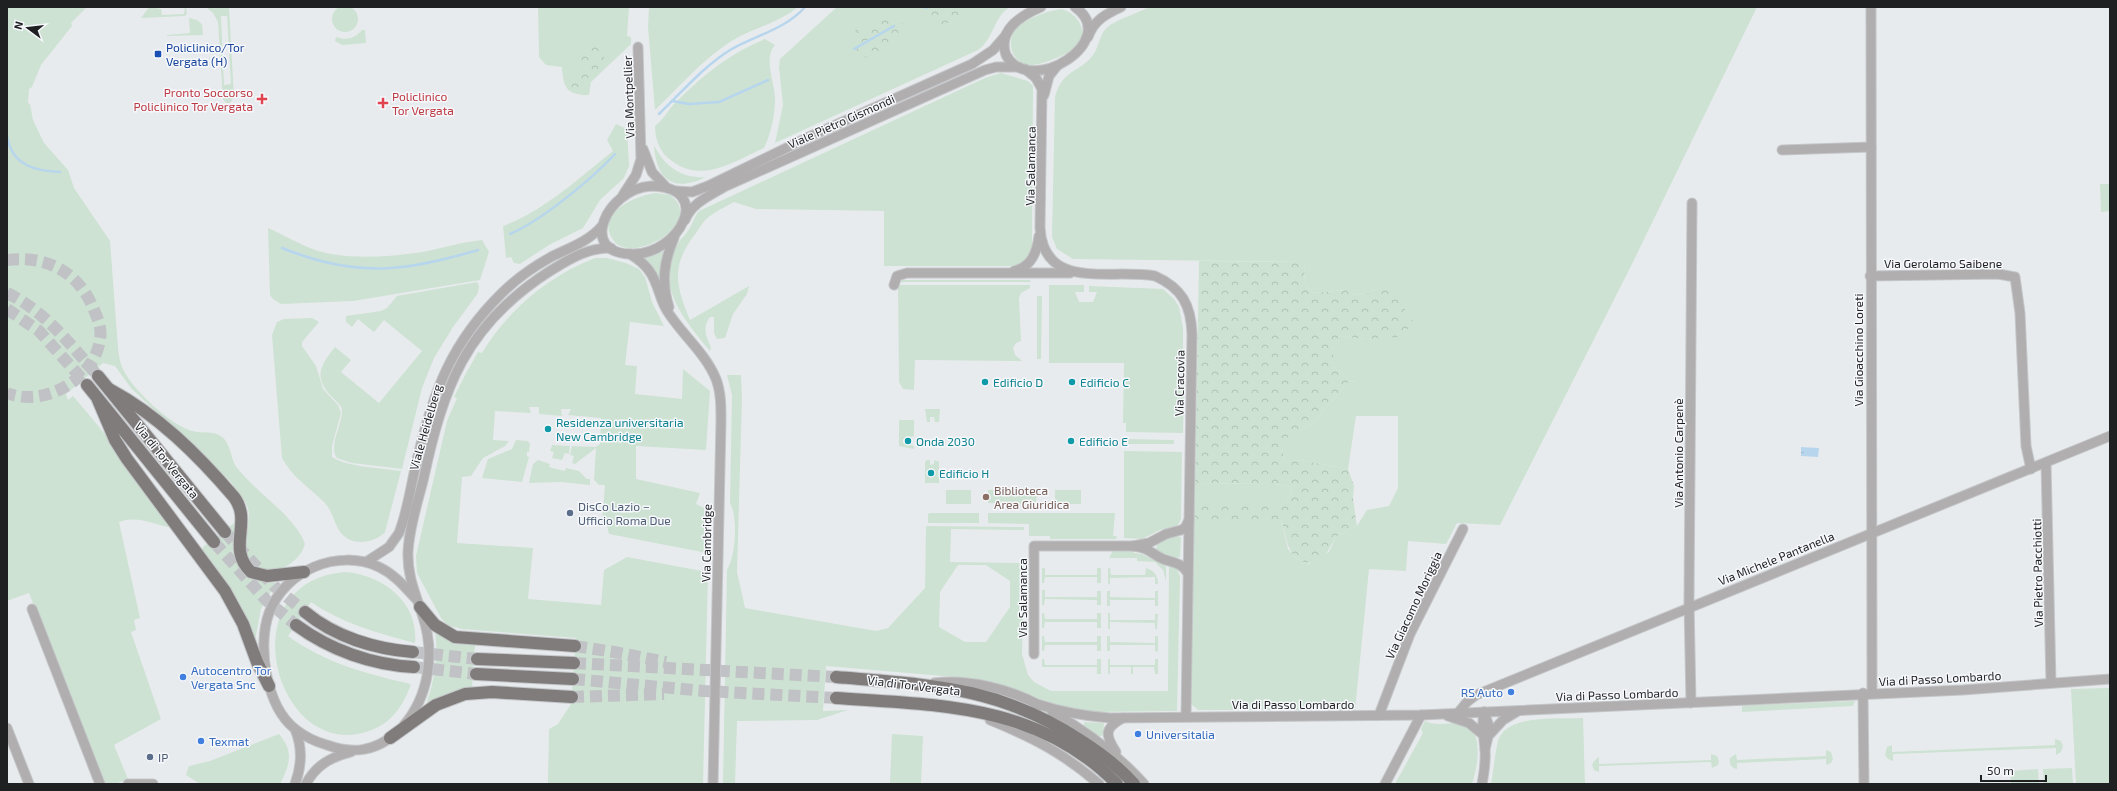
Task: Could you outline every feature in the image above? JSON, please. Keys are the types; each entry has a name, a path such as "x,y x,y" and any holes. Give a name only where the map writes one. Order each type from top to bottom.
{"main road":[{"path":"98,376 109,388 144,410 180,440 234,496 240,506 242,516 239,555 248,570 256,574 267,576 304,572"},
{"path":"87,385 98,400 111,432 127,459 225,591 243,624 257,662 269,686"},
{"name":"Via di Tor Vergata","path":"109,388 225,532"},
{"name":"Via di Tor Vergata","path":"98,400 214,542"},
{"path":"418,602 435,625 455,637 575,646"},
{"path":"305,612 326,626 357,640 386,648 413,652"},
{"path":"296,625 315,638 355,656 385,664 414,667"},
{"path":"477,659 574,663"},
{"path":"476,674 573,679"},
{"name":"Via di Tor Vergata","path":"836,677 928,684 992,697 1031,712 1065,730 1094,749 1118,768 1134,784"},
{"path":"390,738 436,705 465,694 492,692 572,697"},
{"name":"Via di Tor Vergata","path":"836,698 963,708 1008,719 1053,738 1088,759 1117,784"}],"street":[{"name":"Viale Pietro Gismondi","path":"671,189 692,192 813,135 972,64 993,50 1006,35 1010,27 1020,18 1041,7"},
{"path":"1075,7 1086,20 1086,42"},
{"path":"1043,107 1049,76 1061,63 1078,52 1086,42 1090,30 1100,18 1121,7"},
{"name":"Via Gioacchino Loreti","path":"1864,784 1862,731 1868,693 1871,532 1871,7"},
{"path":"1006,35 1004,45 1006,55 1036,78 1042,89 1043,107"},
{"name":"Via Montpellier","path":"619,199 636,174 642,146 638,47"},
{"name":"Viale Pietro Gismondi","path":"685,220 693,206 724,187 985,70 996,67 1047,68 1061,63"},
{"name":"Via Salamanca","path":"1040,227 1043,107"},
{"name":"Via Montpellier","path":"642,146 652,172 671,189"},
{"path":"1782,150 1871,147"},
{"path":"643,187 671,189 685,202 685,220 674,236 656,249 630,254 611,248 604,239 602,226 607,212 619,199 643,187"},
{"name":"Via Antonio Carpenè","path":"1691,703 1689,607 1692,203"},
{"name":"Viale Heidelberg","path":"366,562 387,548 399,533 434,396 446,368 466,335 488,307 511,284 542,262 588,239 602,226"},
{"path":"1004,273 1022,269 1031,261 1037,249 1040,227"},
{"name":"Via Cracovia","path":"1040,227 1043,246 1052,260 1066,270 1079,273 1155,276 1166,281 1177,289 1189,310 1192,334 1186,716"},
{"name":"Via Cambridge","path":"672,318 665,289 664,273 666,259 674,236"},
{"name":"Viale Heidelberg","path":"306,784 314,771 328,760 372,748 390,738 413,712 426,682 429,664 426,629 408,568 409,543 436,422 450,382 461,361 487,324 526,287 581,254 598,248 611,248"},
{"name":"Via Cambridge","path":"630,254 640,261 650,272 661,300 672,318 709,365 716,379 721,402 713,784"},
{"path":"894,285 896,278 902,273 1079,273"},
{"name":"Via Gerolamo Saibene","path":"1870,276 1998,274 2015,278 2020,313 2026,446 2031,469"},
{"name":"Via Michele Pantanella","path":"1458,713 1467,702 1476,695 1871,532 2110,436"},
{"name":"Via Pietro Pacchiotti","path":"2046,463 2051,683"},
{"name":"Via Salamanca","path":"1034,654 1034,546 1133,546 1149,543 1166,534 1174,533 1185,528 1189,520"},
{"name":"Via Giacomo Moriggia","path":"1379,715 1410,634 1463,529"},
{"path":"1171,561 1181,560 1188,548 1184,536 1174,533"},
{"name":"Via Salamanca","path":"1133,546 1148,549 1162,558 1180,564 1188,573"},
{"path":"354,752 324,744 295,729 282,713 269,686 265,651 269,613 285,588 304,572 327,562 356,560 366,562 394,577 418,602"},
{"path":"32,608 100,784"},
{"name":"Via di Passo Lombardo","path":"1037,704 1056,710 1087,716 1124,718 1186,716 1420,715 1691,703 1868,693 1963,690 2110,679"},
{"path":"928,684 956,682 979,686 1014,695 1037,704 1087,732 1121,760 1144,784"},
{"name":"Via di Tor Vergata","path":"963,708 1046,745 1073,762 1099,784"},
{"path":"1486,734 1503,720 1520,710"},
{"path":"1482,784 1485,765 1486,734 1484,712"},
{"path":"1441,714 1464,721 1486,734"},
{"path":"1385,784 1420,715"},
{"path":"1121,760 1108,735 1113,724 1124,718"},
{"path":"7,728 29,784"},
{"path":"295,729 301,752 300,768 295,783"},
{"path":"128,784 153,784"}],"green space":[{"path":"345,6 354,10 358,19 354,28 345,32 336,28 332,19 336,10"},
{"path":"7,7 87,7 71,23 72,26 41,65 32,87 29,89 28,103 30,104 33,120 44,143 68,170 74,188 110,241 118,348 124,371 144,397 174,422 183,428 192,431 211,433 222,437 228,444 235,465 238,469 285,514 300,534 305,544 297,558 290,564 274,571 265,571 257,568 250,562 246,550 249,514 247,505 243,498 231,482 131,388 115,366 103,363 66,394 68,400 73,396 87,412 177,528 134,519 119,522 140,618 134,620 136,630 131,632 161,719 114,745 128,779 115,784 104,784 29,593 7,601"},
{"path":"149,7 161,9 162,15 184,14 186,7 187,14 185,16 141,18"},
{"path":"206,7 229,7 234,97 230,103 226,103 223,99 218,22 213,13","holes":["221,16 227,16 231,84 224,85"]},
{"path":"538,7 629,7 627,36 631,37 631,44 591,82 589,95 571,92 565,85 562,67 546,65 539,57"},
{"path":"649,7 798,7 782,18 738,37 719,49 655,110 648,27"},
{"path":"837,7 1010,7 1000,16 987,40 978,50 775,143 783,105 779,67 780,59"},
{"path":"940,7 967,7 951,22 936,24 930,22 930,13 933,10 939,10"},
{"path":"1150,7 1757,7 1631,266 1500,525 1457,523 1446,544 1408,541 1406,571 1369,569 1355,710 1198,710 1190,703 1195,483 1276,484 1290,487 1292,494 1285,501 1281,519 1288,549 1297,559 1309,564 1329,552 1336,537 1357,526 1367,510 1389,506 1398,488 1398,416 1356,416 1348,469 1300,460 1284,462 1282,447 1289,433 1310,426 1349,381 1356,382 1333,367 1333,348 1339,336 1365,339 1381,286 1366,294 1355,295 1344,290 1313,293 1305,284 1304,262 1073,259 1057,249 1052,237 1055,97 1058,87 1067,75 1090,59 1095,52 1102,34 1110,25"},
{"path":"1061,9 1073,15 1080,24 1082,36 1080,42 1075,48 1047,62 1035,65 1023,64 1014,55 1012,50 1011,43 1014,31 1033,17"},
{"path":"884,17 901,20 904,29 902,39 896,41 892,45 884,45 876,57 864,57 857,50 855,45 854,34 856,29 860,26 866,29 871,22 879,22"},
{"path":"189,18 197,20 202,24 203,35 167,36 190,33"},
{"path":"362,30 365,30 366,43 342,45 335,41 336,37 347,39 357,35"},
{"path":"765,39 775,45 770,57 770,71 775,99 772,124 769,137 764,148 730,164 707,170 683,168 668,158 659,146 655,126 663,119 673,105 716,67 739,52"},
{"path":"596,44 602,46 604,53 604,60 601,68 591,82 578,89 571,88 568,82 578,71 583,47"},
{"path":"1001,73 1028,81 1033,86 1032,248 1028,259 1017,266 884,266 884,211 756,209 734,202 713,214 704,222 688,244 679,265 678,275 681,296 690,320 749,286 747,294 733,314 725,338 717,339 714,333 714,317 710,317 705,329 711,347 710,351 682,314 670,286 669,272 671,257 680,241 689,230 699,211 985,78"},
{"path":"616,124 627,129 629,166 624,178 600,200 583,228 549,245 520,264 514,263 511,257 506,258 503,226 518,220 547,203 613,151 607,140"},
{"path":"654,145 663,159 675,170 689,176 706,177 695,182 685,184 676,183 669,180 663,175 658,167"},
{"path":"2100,184 2110,184 2110,211 2101,212"},
{"path":"656,193 670,195 679,205 680,215 675,225 666,235 655,242 642,247 629,248 618,245 609,232 611,216 632,200"},
{"path":"268,228 312,249 344,256 370,257 409,254 482,240 489,252 480,280 353,301 281,304 270,295"},
{"path":"666,250 661,282 641,258 652,256"},
{"path":"595,258 607,258 626,263 639,269 645,277 652,302 664,326 630,322 625,365 637,366 635,394 682,399 683,369 710,391 706,450 636,446 636,479 700,493 696,504 710,511 707,553 609,534 607,526 602,523 605,485 599,485 594,480 596,448 575,464 572,463 574,456 570,455 572,446 596,447 600,444 601,418 568,415 571,409 561,409 562,416 539,414 539,407 529,407 531,413 495,411 493,440 509,441 505,446 483,458 471,476 462,477 457,543 533,548 528,599 601,605 604,570 627,557 707,572 703,784 548,783 549,729 558,724 571,704 576,638 462,629 447,625 441,618 417,573 416,556 447,421 457,398 454,397 465,375 478,352 482,353 492,337 504,323 531,296 561,274"},
{"path":"1199,261 1304,262 1305,284 1313,293 1345,290 1355,295 1366,294 1381,286 1390,288 1414,322 1400,337 1365,339 1339,336 1333,348 1333,367 1357,382 1349,381 1310,426 1290,433 1282,447 1284,462 1300,460 1348,469 1354,486 1353,498 1357,526 1336,537 1321,563 1302,561 1291,552 1281,519 1194,520 1194,502 1285,501 1292,494 1290,487 1276,484 1195,483"},
{"path":"902,280 1030,280 1031,282 900,282"},
{"path":"477,282 479,286 478,293 453,327 434,358 422,388 402,469 352,463 337,458 334,447 342,415 342,409 326,390 322,383 321,377 322,366 335,347 351,360 341,372 379,403 422,351 384,320 374,332 358,319 352,327 346,322 346,316 381,311 387,308 397,296"},
{"path":"898,285 1030,285 1030,288 1021,293 1019,298 1021,341 1016,343 1013,348 1015,355 1022,361 915,360 914,390 903,389 899,382"},
{"path":"1049,285 1084,285 1084,292 1075,292 1079,302 1093,302 1097,292 1089,292 1089,286 1163,289 1174,299 1179,307 1183,328 1183,352 1185,353 1183,433 1126,432 1126,423 1123,423 1124,363 1049,363"},
{"path":"1037,296 1042,296 1041,359 1037,359"},
{"path":"312,318 319,322 302,342 302,346 316,366 323,389 338,405 341,413 332,446 332,457 355,465 401,471 385,532 381,536 370,541 357,542 341,533 325,503 296,477 282,458 272,335 277,322 284,319"},
{"path":"727,375 741,375 742,398 737,572 745,608 876,631 888,628 925,588 926,526 1024,527 1024,530 951,529 950,562 1024,563 1022,654 1028,675 1034,682 1051,691 1168,691 1169,566 1177,569 1180,576 1177,711 1090,712 1065,708 1001,685 967,678 826,666 823,711 848,710 817,720 737,721 735,784 723,784 727,570 732,555 735,536 733,510 730,503 732,395","holes":["958,565 986,565 1010,581 1010,607 986,642 965,642 939,627 940,592"]},
{"path":"925,409 940,409 939,422 935,422 934,417 930,417 930,422 927,422"},
{"path":"899,420 914,420 914,436 903,439 903,443 914,446 914,449 899,446"},
{"path":"1124,439 1174,440 1174,444 1124,444"},
{"path":"516,440 527,441 530,443 529,452 527,452 527,456 529,457 522,482 482,478 488,459 512,449"},
{"path":"552,445 570,446 569,454 565,453 562,460 552,458 554,452 550,451"},
{"path":"1124,451 1182,452 1181,519 1177,526 1160,530 1142,539 1124,538"},
{"path":"538,460 550,464 549,467 565,471 566,468 579,471 587,479 590,479 590,485 561,482 529,483 533,464"},
{"path":"930,460 930,465 934,464 934,460 939,462 939,483 925,483 925,462"},
{"path":"946,490 971,490 971,504 946,504"},
{"path":"988,490 1037,490 1036,504 988,503"},
{"path":"1055,490 1081,490 1081,504 1049,504 1049,501 1055,501"},
{"path":"979,513 979,523 928,523 928,514"},
{"path":"988,513 1115,513 1113,536 1117,536 1116,539 1050,539 1050,536 1029,536 1029,524 988,523"},
{"path":"238,520 252,578 263,582 276,583 261,609 255,640 218,572 202,551 203,547"},
{"path":"1175,536 1181,537 1180,557 1171,557 1156,550 1158,541"},
{"path":"1134,550 1134,553 1142,554 1166,566 1166,581 1163,570 1155,562 1137,561 1137,558 1109,558 1113,551"},
{"path":"1042,568 1045,568 1045,575 1097,575 1097,568 1101,568 1101,583 1097,583 1097,577 1045,577 1044,583 1042,583"},
{"path":"1108,568 1110,568 1111,575 1145,575 1146,568 1155,574 1158,584 1155,584 1155,577 1110,578 1110,584 1108,584"},
{"path":"344,572 371,578 384,584 395,592 411,614 415,628 415,643 348,622 323,610 311,602 288,636 317,653 347,666 363,672 411,684 400,707 389,720 382,725 366,732 334,734 308,720 289,697 277,667 276,635 285,606 308,583"},
{"path":"1042,590 1045,590 1045,597 1097,597 1097,591 1101,591 1101,605 1097,605 1097,600 1045,599 1044,605 1042,605"},
{"path":"1107,591 1110,591 1110,597 1155,598 1155,591 1158,591 1158,606 1155,606 1155,600 1110,600 1110,606 1107,606"},
{"path":"1042,613 1044,613 1045,619 1097,619 1097,613 1101,613 1101,628 1097,628 1097,622 1045,622 1044,628 1042,628"},
{"path":"1108,613 1110,613 1110,620 1155,620 1155,614 1158,614 1157,629 1155,629 1155,623 1110,622 1110,629 1108,629"},
{"path":"435,632 449,641 475,644 472,688 459,689 426,705 435,669"},
{"path":"1042,636 1044,636 1045,642 1097,642 1097,636 1101,636 1101,651 1097,651 1097,645 1045,645 1044,651 1042,651"},
{"path":"1107,636 1110,636 1110,642 1155,643 1155,636 1158,636 1158,652 1155,651 1155,645 1110,645 1110,651 1107,651"},
{"path":"1042,659 1044,659 1045,665 1097,665 1097,659 1101,659 1101,674 1097,674 1097,667 1042,667"},
{"path":"1108,659 1110,659 1110,665 1155,665 1155,659 1158,659 1158,674 1155,674 1154,667 1133,667 1133,674 1131,674 1131,667 1110,667 1110,674 1108,674"},
{"path":"2110,688 2110,784 2076,784 2071,689"},
{"path":"1855,701 1853,706 1742,712 1742,706 1731,706"},
{"path":"1583,718 1585,784 1491,784 1499,738 1505,730 1524,721 1536,719"},
{"path":"1425,721 1437,724 1457,723 1466,725 1472,730 1478,747 1478,757 1472,784 1395,784 1423,733 1421,729"},
{"path":"1084,722 1104,723 1103,735 1099,737 1084,726"},
{"path":"279,734 284,740 289,752 288,764 280,784 200,784 186,775 189,766 210,761"},
{"path":"892,734 923,736 921,784 890,783"},
{"path":"2055,739 2061,741 2063,746 2061,752 2056,755 2056,748 1893,754 1893,761 1888,759 1885,755 1887,747 1892,745 1892,752 2055,745"},
{"path":"1826,750 1831,752 1833,759 1831,763 1826,765 1826,759 1737,763 1737,769 1732,767 1730,762 1730,758 1736,754 1737,760 1826,756"},
{"path":"1711,754 1717,756 1719,761 1718,765 1712,768 1711,762 1599,766 1599,772 1594,770 1592,765 1599,757 1599,764 1711,760"},
{"path":"2072,768 2073,784 2044,784 2043,769"},
{"path":"2038,769 2039,784 2011,784 2010,771"}],"water":[{"path":"1801,447 1819,448 1818,457 1801,456"}],"waterway":[{"path":"659,114 702,72 720,57 739,45 779,27 797,15 805,7"},
{"path":"854,49 894,26"},
{"path":"672,101 689,104 719,102 768,80"},
{"path":"7,136 10,146 19,160 33,168 60,172"},
{"path":"510,234 523,228 566,198 594,175 615,154"},
{"path":"282,248 309,258 357,268 403,267 478,250"}],"tunnel":[{"path":"7,260 35,260 60,269 70,276 80,285 88,297 100,328 100,339 96,353 89,366 78,378 66,387 36,397 21,397 7,393"},
{"path":"7,293 34,309 46,319 98,376"},
{"path":"7,309 39,331 83,380"},
{"path":"225,532 274,586 305,612"},
{"path":"214,542 266,600 296,625"},
{"path":"575,646 666,662"},
{"path":"413,652 477,659"},
{"path":"574,663 836,677"},
{"path":"414,667 476,674"},
{"path":"573,679 705,691 836,698"},
{"path":"572,697 664,694"}],"place":[{"name":"Policlinico/Tor Vergata (H)","path":"158,54"},
{"name":"Pronto Soccorso Policlinico Tor Vergata","path":"262,99"},
{"name":"Policlinico Tor Vergata","path":"383,103"},
{"name":"Edificio D","path":"985,382"},
{"name":"Edificio C","path":"1072,382"},
{"name":"Residenza universitaria New Cambridge","path":"548,429"},
{"name":"Onda 2030","path":"908,441"},
{"name":"Edificio E","path":"1071,441"},
{"name":"Edificio H","path":"931,473"},
{"name":"Biblioteca Area Giuridica","path":"986,497"},
{"name":"DisCo Lazio – Ufficio Roma Due","path":"570,513"},
{"name":"Autocentro Tor Vergata Snc","path":"183,677"},
{"name":"RS Auto","path":"1511,692"},
{"name":"Universitalia","path":"1138,734"},
{"name":"Texmat","path":"201,741"},
{"name":"IP","path":"150,757"}]}
